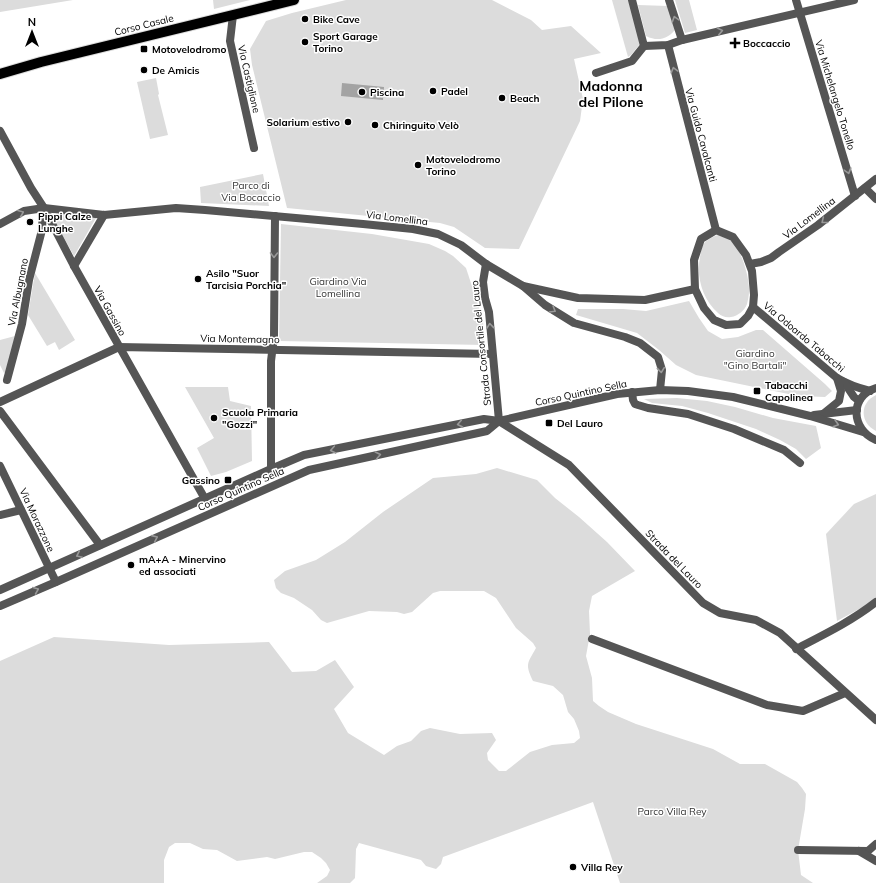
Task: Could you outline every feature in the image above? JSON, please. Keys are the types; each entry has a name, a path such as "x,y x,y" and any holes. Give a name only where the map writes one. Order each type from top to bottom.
{"main road":[{"name":"Corso Casale","path":"0,74 40,62 294,0"}],"street":[{"path":"632,0 644,46"},
{"path":"669,0 682,40"},
{"name":"Via Michelangelo Tonello","path":"796,0 855,196"},
{"path":"596,73 632,60 644,46 668,45 682,40 854,0"},
{"name":"Via Castiglione","path":"233,15 230,41 254,148"},
{"name":"Via Guido Cavalcanti","path":"668,45 716,230"},
{"name":"Via Gassino","path":"0,131 205,499"},
{"name":"Via Lomellina","path":"750,264 771,258 818,226 876,179"},
{"path":"865,188 876,199"},
{"name":"Via Lomellina","path":"0,224 24,211 44,208 104,215 176,208 275,216 413,229 438,234 461,245 486,264 522,286 578,298 645,300 695,289"},
{"name":"Via Albugnano","path":"7,380 22,324 29,280 42,230 44,208"},
{"path":"74,266 104,215"},
{"path":"271,469 271,361 274,337 275,216"},
{"path":"716,230 733,237 746,255 750,264 754,295 753,307 748,316 740,324 726,325 714,320 704,308 695,289 694,260 701,239 716,230"},
{"name":"Strada Consortile del Lauro","path":"486,264 483,282 489,312 499,421"},
{"path":"522,286 544,305 574,323 625,337 640,343 658,357 662,370 660,390"},
{"name":"Via Odoardo Tabacchi","path":"753,307 840,380 854,397 860,401"},
{"name":"Via Montemagno","path":"0,402 119,347 492,354"},
{"path":"823,414 839,401 841,391 840,380"},
{"name":"Via Odoardo Tabacchi","path":"840,380 857,388 873,390"},
{"name":"Corso Quintino Sella","path":"0,590 271,469 304,456 484,419 499,421 617,394 660,390 688,391 733,397 810,416 863,432 870,438 876,440"},
{"path":"863,432 857,418 857,410 860,401 865,394 873,390"},
{"path":"632,392 633,400 638,405 688,414 734,429 784,450 800,463"},
{"path":"810,416 857,410"},
{"path":"0,411 100,545"},
{"name":"Corso Quintino Sella","path":"0,606 309,470 487,431 499,421"},
{"name":"Strada del Lauro","path":"499,421 569,465 703,603 720,613 756,620 780,633 876,720"},
{"name":"Via Morazzone","path":"0,466 56,582"},
{"path":"0,515 21,510"},
{"path":"796,648 835,629 865,611 876,602"},
{"path":"592,639 767,705 803,711 845,693"},
{"path":"798,850 868,851 876,844"},
{"path":"858,851 876,860"}],"green space":[{"path":"0,0 73,0 0,12"},
{"path":"213,0 250,0 214,9"},
{"name":"Motovelodromo Torino","path":"346,0 492,0 531,20 542,30 571,26 601,53 574,59 583,99 580,121 519,249 485,248 454,227 440,223 287,208 252,65 250,49 266,21"},
{"path":"612,0 629,0 640,44 628,57"},
{"path":"675,0 689,0 697,30 685,33"},
{"path":"638,5 668,6 675,30 669,36 662,39 654,39 646,36"},
{"path":"156,78 158,95 168,135 150,139 137,82"},
{"name":"Parco di Via Bocaccio","path":"263,174 269,206 201,203 200,187"},
{"path":"51,214 96,218 74,256"},
{"name":"Giardino Via Lomellina","path":"281,224 372,234 429,244 445,251 466,268 483,320 484,345 279,341"},
{"path":"718,235 727,237 736,246 740,253 748,278 749,292 747,304 741,312 731,317 722,316 712,307 704,294 700,279 699,264 702,246 707,240"},
{"path":"35,273 75,340 59,350 55,342 47,346 28,315"},
{"name":"Giardino \"Gino Bartali\"","path":"689,301 708,331 722,339 738,337 756,330 763,330 832,391 825,397 798,396 696,375 676,365 637,333 576,315 578,309 623,309 646,311"},
{"path":"15,336 7,371 4,373 0,365 0,340"},
{"path":"185,387 228,387 230,401 251,406 252,461 226,472 211,476 197,448 214,438"},
{"path":"876,395 876,431 864,418 864,408 870,399"},
{"path":"677,398 707,401 773,418 816,426 821,448 806,459 796,449 756,429 682,406 652,403 644,399"},
{"name":"Parco Villa Rey","path":"497,468 537,480 555,498 607,542 635,571 592,596 589,611 590,634 586,656 592,678 593,701 608,712 636,724 713,749 740,764 765,764 797,782 806,794 798,850 801,875 813,883 620,883 593,802 443,857 441,864 436,869 426,866 421,860 359,843 356,849 355,878 350,883 317,883 327,876 330,870 321,858 312,852 304,852 275,859 267,857 237,861 217,850 203,849 190,843 175,843 169,847 164,860 164,883 0,883 0,661 54,637 169,645 269,642 292,672 316,671 335,660 354,687 334,709 348,733 384,755 397,746 411,741 421,731 430,728 460,734 492,733 496,740 487,753 488,760 499,771 506,771 530,752 552,745 574,743 580,738 579,731 574,719 568,712 563,695 553,686 533,681 528,664 536,648 533,643 516,628 496,598 484,591 440,591 433,593 412,612 404,614 397,612 369,611 327,623 321,620 312,610 294,598 281,593 276,588 274,580 285,571 316,560 345,542 383,512 433,478 476,474"},
{"path":"876,494 876,598 837,621 826,534 854,504"}],"shaded area":[{"name":"Piscina","path":"342,83 384,87 383,100 341,96"}],"place":[{"name":"Bike Cave","path":"305,19"},
{"name":"Sport Garage Torino","path":"305,42"},
{"name":"Boccaccio","path":"735,43"},
{"name":"Motovelodromo","path":"144,49"},
{"name":"De Amicis","path":"144,70"},
{"name":"Padel","path":"433,91"},
{"name":"Piscina","path":"362,92"},
{"name":"Beach","path":"502,98"},
{"name":"Solarium estivo","path":"348,122"},
{"name":"Chiringuito Velò","path":"375,125"},
{"name":"Motovelodromo Torino","path":"418,165"},
{"name":"Pippi Calze Lunghe","path":"30,222"},
{"name":"Asilo \"Suor Tarcisia Porchia\"","path":"198,279"},
{"name":"Tabacchi Capolinea","path":"757,391"},
{"name":"Scuola Primaria \"Gozzi\"","path":"214,418"},
{"name":"Del Lauro","path":"549,423"},
{"name":"Gassino","path":"228,480"},
{"name":"mA+A - Minervino ed associati","path":"131,565"},
{"name":"Villa Rey","path":"573,867"}],"district":[{"name":"Madonna del Pilone","path":"611,94"}]}
